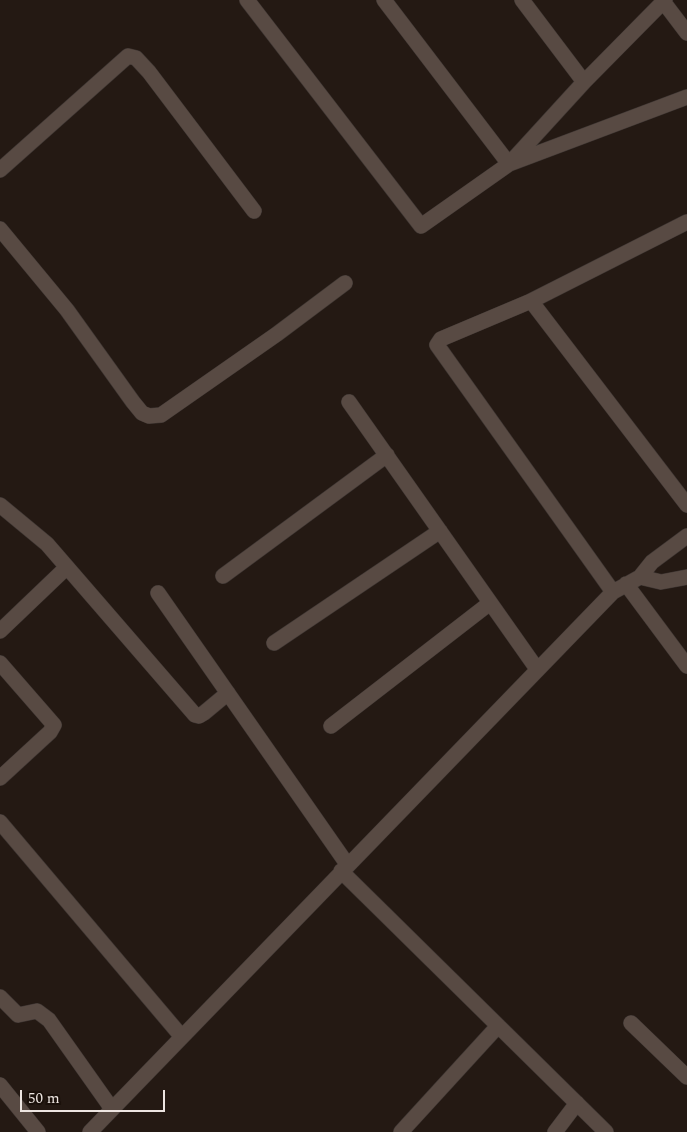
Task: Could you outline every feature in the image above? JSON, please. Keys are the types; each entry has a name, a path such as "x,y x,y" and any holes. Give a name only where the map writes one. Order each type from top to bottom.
{"street":[{"path":"248,0 421,226 509,164 584,82 663,1 687,33"},
{"path":"384,0 509,164"},
{"path":"522,0 584,82"},
{"path":"0,170 128,56 136,58 150,72 254,211"},
{"path":"509,164 687,97"},
{"path":"685,227 531,301 442,339 436,345 619,588 687,666"},
{"path":"0,229 67,310 133,402 142,413 149,416 160,415 278,334 345,283"},
{"path":"531,301 687,505"},
{"path":"349,402 537,669"},
{"path":"223,576 387,455"},
{"path":"0,505 31,529 67,567 195,715 199,716 228,693"},
{"path":"274,643 440,530"},
{"path":"90,1132 537,669 619,588 640,577 652,562 687,536"},
{"path":"0,631 67,567"},
{"path":"640,577 661,582 687,577"},
{"path":"158,593 228,693 344,868 498,1026 606,1132"},
{"path":"331,726 490,603"},
{"path":"0,663 54,725 50,732 0,778"},
{"path":"0,822 182,1037"},
{"path":"0,997 18,1014 37,1011 49,1020 112,1109"},
{"path":"631,1023 687,1077"},
{"path":"401,1132 498,1026"},
{"path":"0,1085 38,1132"},
{"path":"555,1132 577,1103"}]}
